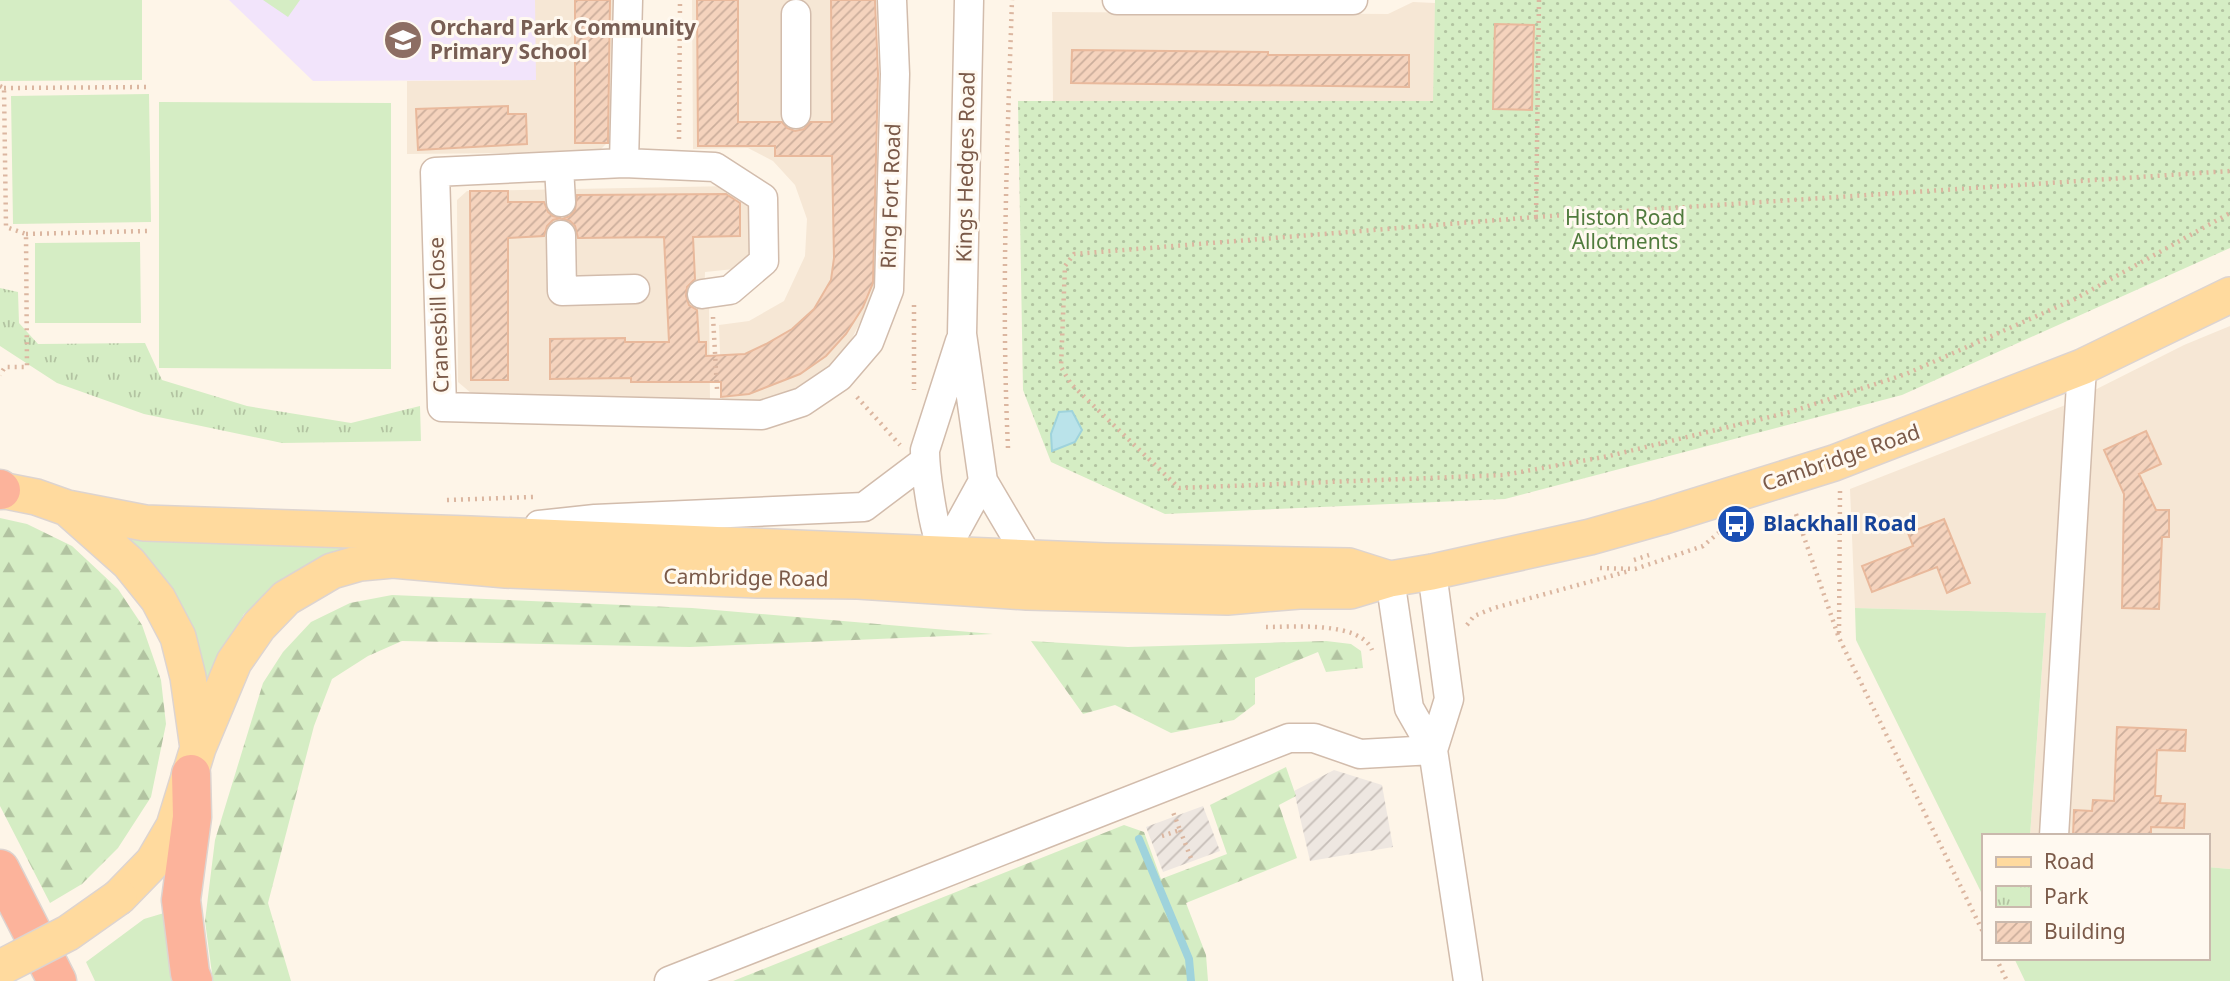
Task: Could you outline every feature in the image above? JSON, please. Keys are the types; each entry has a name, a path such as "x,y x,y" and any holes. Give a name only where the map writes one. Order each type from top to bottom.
{"highway":[{"path":"193,981 181,900 192,817 194,761"},
{"path":"0,869 57,981"},
{"path":"0,969 5,981"}],"main road":[{"name":"Cambridge Road","path":"0,969 68,933 119,897 153,862 174,826 194,761 234,662 259,626 286,598 332,571 360,563 393,560 506,570 921,584 1027,592 1227,597 1299,591 1350,591 1390,579 1602,534 1833,463 2082,367 2230,295"},
{"path":"0,490 36,497 67,508 130,563 163,609 178,638 188,677 194,761"},
{"name":"Cambridge Road","path":"67,508 145,523 1028,557 1349,566 1390,579"}],"street":[{"path":"624,163 628,0"},
{"name":"Ring Fort Road","path":"839,377 869,342 888,290 895,74 892,0"},
{"name":"Kings Hedges Road","path":"970,0 962,334 984,481 1028,557"},
{"path":"1117,0 1353,0"},
{"path":"796,14 796,114"},
{"name":"Cranesbill Close","path":"707,293 730,290 764,261 762,198 715,167 624,163 435,172 442,407 762,415 802,401 839,377"},
{"path":"559,167 561,202"},
{"path":"562,235 562,291 635,289"},
{"name":"Kings Hedges Road","path":"945,554 916,453 925,450 962,334"},
{"path":"2054,834 2082,367"},
{"name":"Cambridge Road","path":"470,534 595,519 864,507 916,453"},
{"path":"921,584 945,554 984,481"},
{"path":"945,554 973,574 1027,592"},
{"path":"1432,572 1449,699 1433,750"},
{"path":"1390,579 1409,708 1433,750 1468,981"},
{"path":"669,981 1289,738 1314,738 1360,754 1433,750"}],"path":[{"path":"679,164 680,0"},
{"path":"1008,453 1004,375 1012,0"},
{"path":"1536,217 1539,0"},
{"path":"147,231 26,234 6,227 2,87 150,87"},
{"path":"2230,170 1536,217 1074,254 1065,266 1061,367 1071,384 1179,488 1504,475 1609,456 1790,412 1906,374 2075,299 2230,213"},
{"path":"0,375 5,367 27,367 26,234"},
{"path":"707,293 718,414"},
{"path":"839,377 905,451 916,453"},
{"path":"1833,463 1840,488 1839,638"},
{"path":"446,500 537,497"},
{"path":"1796,514 1839,638 1982,930"},
{"path":"1459,634 1474,616 1484,612 1635,569"},
{"path":"1175,816 1192,861"},
{"path":"1162,836 1180,830"},
{"path":"1997,960 2007,981"}],"shaded area":[{"name":"Orchard Park Community Primary School","path":"229,0 535,0 536,80 313,81"},
{"path":"535,0 613,0 613,137 598,152 407,154 407,81 535,80"},
{"path":"692,0 871,0 879,285 842,358 780,398 722,408 719,325 749,321 784,301 805,256 807,219 795,185 773,161 748,148 693,149"},
{"path":"1413,2 1435,3 1434,101 1053,102 1052,12 1388,14"},
{"path":"733,186 755,204 760,248 744,268 705,272 704,303 709,303 710,400 471,393 458,382 457,200 467,191"},
{"path":"2230,326 2230,869 2209,867 2209,834 2030,834 2046,613 1855,608 1850,489 2063,406 2184,345"},
{"path":"1334,770 1382,785 1393,847 1310,861 1294,791"},
{"path":"1203,806 1220,851 1163,872 1146,827"}],"green space":[{"path":"0,0 142,0 142,80 0,81"},
{"path":"263,0 300,0 288,17"},
{"name":"Histon Road Allotments","path":"1435,0 2230,0 2230,248 1902,395 1505,499 1165,514 1051,462 1023,390 1018,101 1433,101"},
{"path":"149,94 151,222 13,224 11,96"},
{"path":"159,102 391,103 391,369 159,368"},
{"path":"140,242 141,323 35,323 35,243"},
{"path":"0,288 18,292 19,323 38,344 145,343 162,380 247,406 351,423 420,406 421,441 282,443 144,414 57,383 0,346"},
{"path":"0,518 27,524 72,546 118,589 142,625 161,680 166,724 151,797 118,848 82,884 50,903 0,806"},
{"path":"125,535 378,545 345,552 294,573 244,614 225,647 206,697 124,540"},
{"path":"392,595 692,608 993,634 690,647 402,641 368,656 332,679 314,726 268,903 291,981 213,981 205,921 215,840 263,683 283,652 311,622 350,603"},
{"path":"1855,608 2046,613 2030,834 1982,834 1982,894 1856,640"},
{"path":"1031,641 1128,647 1326,641 1351,644 1361,651 1363,668 1326,672 1318,652 1255,678 1255,704 1234,720 1171,733 1115,705 1083,714"},
{"path":"1286,767 1296,796 1279,805 1297,858 1186,903 1206,955 1208,981 733,981 1124,825 1144,832 1161,879 1227,854 1210,805"},
{"path":"2209,867 2230,869 2230,981 2025,981 2015,960 2209,960"},
{"path":"164,913 171,981 95,981 86,962 144,919"}],"water":[{"path":"1072,411 1082,430 1075,442 1052,451 1051,434 1059,412"}],"building":[{"path":"575,0 610,0 608,143 575,143"},
{"path":"697,0 738,0 738,122 782,122 795,131 804,129 810,122 832,122 831,0 875,0 878,74 873,283 863,307 846,334 826,356 800,374 749,394 721,397 721,382 631,382 631,378 550,379 550,339 625,338 625,342 669,342 664,237 578,238 575,226 562,219 575,210 577,195 726,194 740,203 740,236 693,237 695,279 687,287 686,296 689,305 697,310 699,342 706,342 706,356 745,354 792,329 814,309 831,280 834,258 832,156 775,156 775,146 698,146"},
{"path":"1495,24 1534,25 1532,110 1493,109"},
{"path":"1072,50 1409,55 1409,87 1071,83"},
{"path":"508,106 508,114 526,114 527,144 418,150 416,109"},
{"path":"470,191 508,191 508,202 544,202 548,212 561,218 553,220 547,226 544,236 508,238 508,380 471,380"},
{"path":"2146,431 2161,464 2139,474 2156,510 2169,510 2169,537 2162,537 2159,609 2122,608 2124,494 2104,450"},
{"path":"1944,519 1970,583 1947,593 1937,567 1872,592 1862,566 1913,546 1908,533"},
{"path":"2117,727 2186,730 2185,751 2157,750 2155,796 2161,796 2160,803 2185,804 2184,828 2151,827 2151,834 2073,834 2074,810 2092,811 2093,800 2114,801"}],"waterway":[{"path":"1139,839 1189,959 1191,981"}],"place":[{"name":"Orchard Park Community Primary School","path":"403,40"},
{"name":"Blackhall Road","path":"1736,524"}]}
